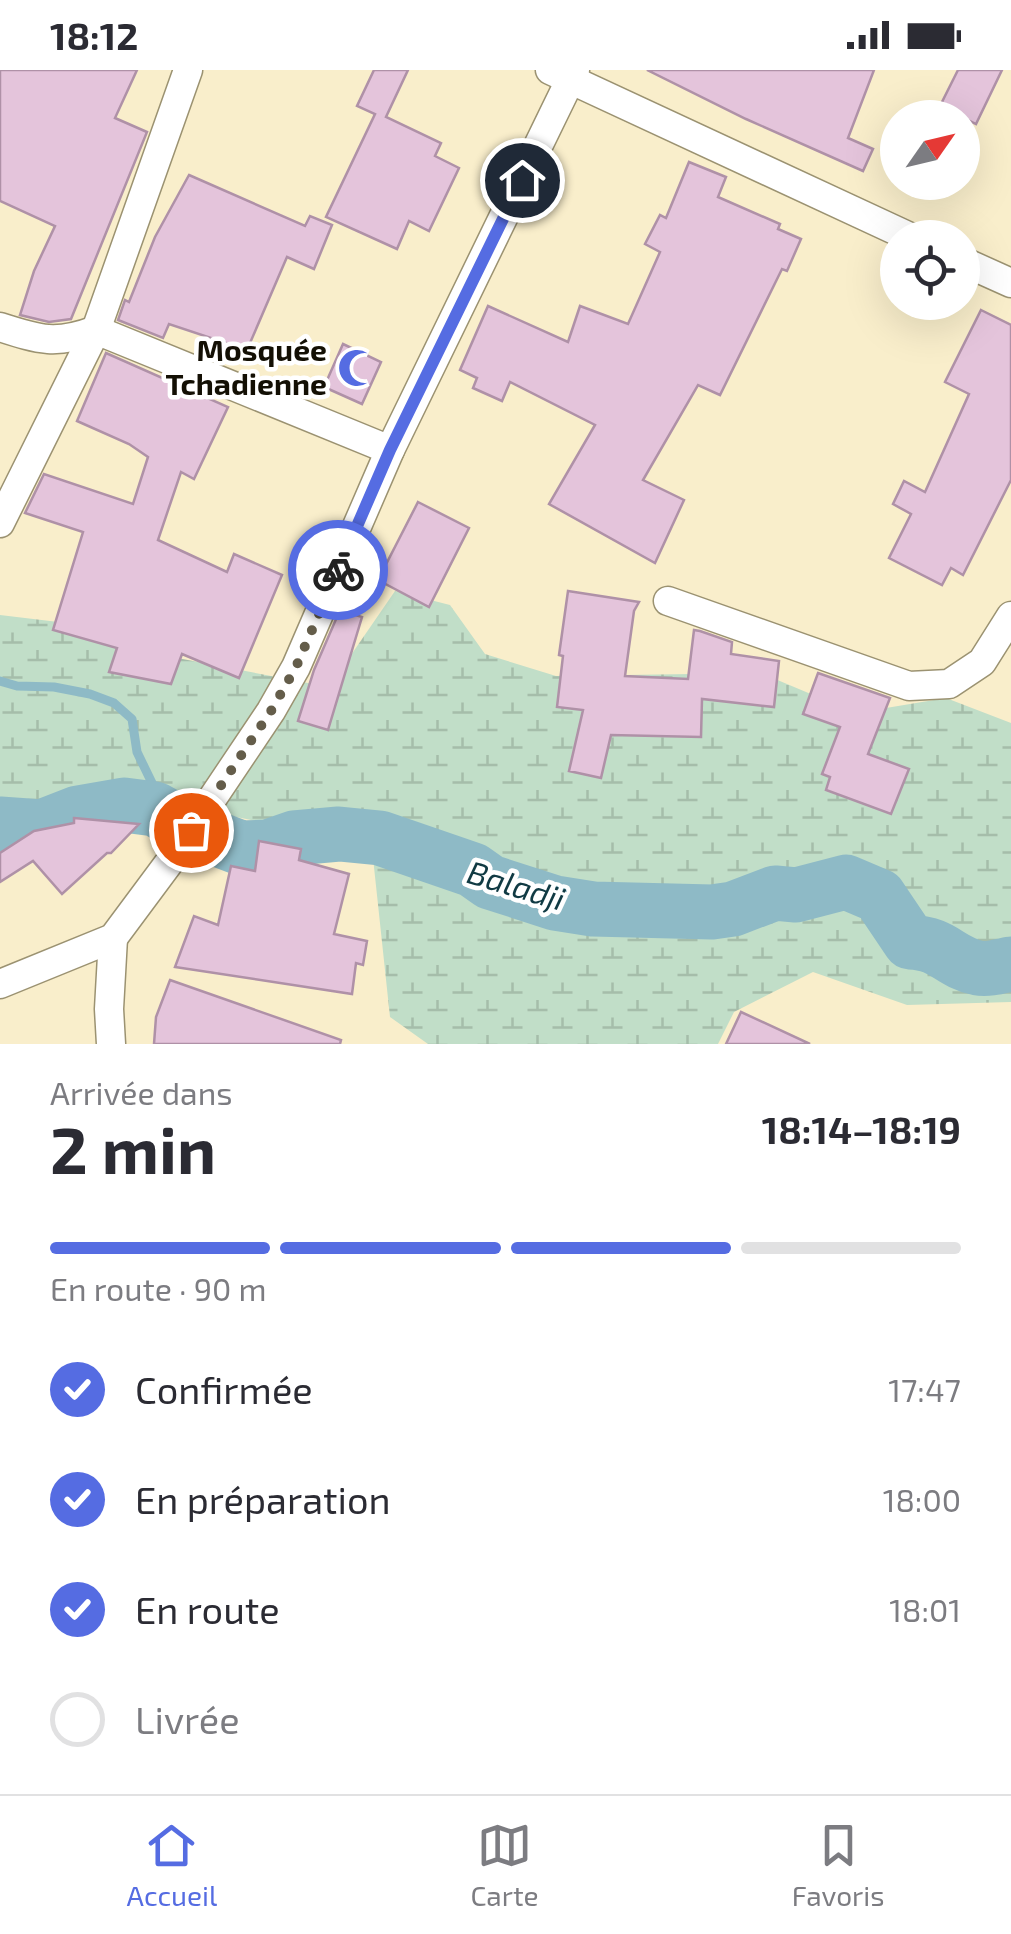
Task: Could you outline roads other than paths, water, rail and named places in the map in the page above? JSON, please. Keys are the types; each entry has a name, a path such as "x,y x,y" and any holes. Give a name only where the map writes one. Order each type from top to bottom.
{"street":[{"path":"0,523 96,330 188,70"},
{"path":"0,984 113,938 171,860 271,711 296,667 390,450 565,73 880,223"},
{"path":"980,269 1011,283"},
{"path":"0,328 42,341 68,340 96,330 390,450"},
{"path":"668,601 909,686 949,684 982,662 1011,616"},
{"path":"111,1044 113,938"}],"waterway":[{"path":"0,681 17,686 54,687 114,703 132,719 137,752 152,783 155,809"},
{"name":"Baladji","path":"0,824 42,827 78,813 124,805 155,809 191,829 241,848 339,834 380,838 473,870 490,882 555,903 593,909 712,912 733,909 775,893 796,895 846,882 879,896 910,942 939,949 978,968 1011,964"}],"place":[{"name":"Mosquée Tchadienne","path":"357,368"}]}
